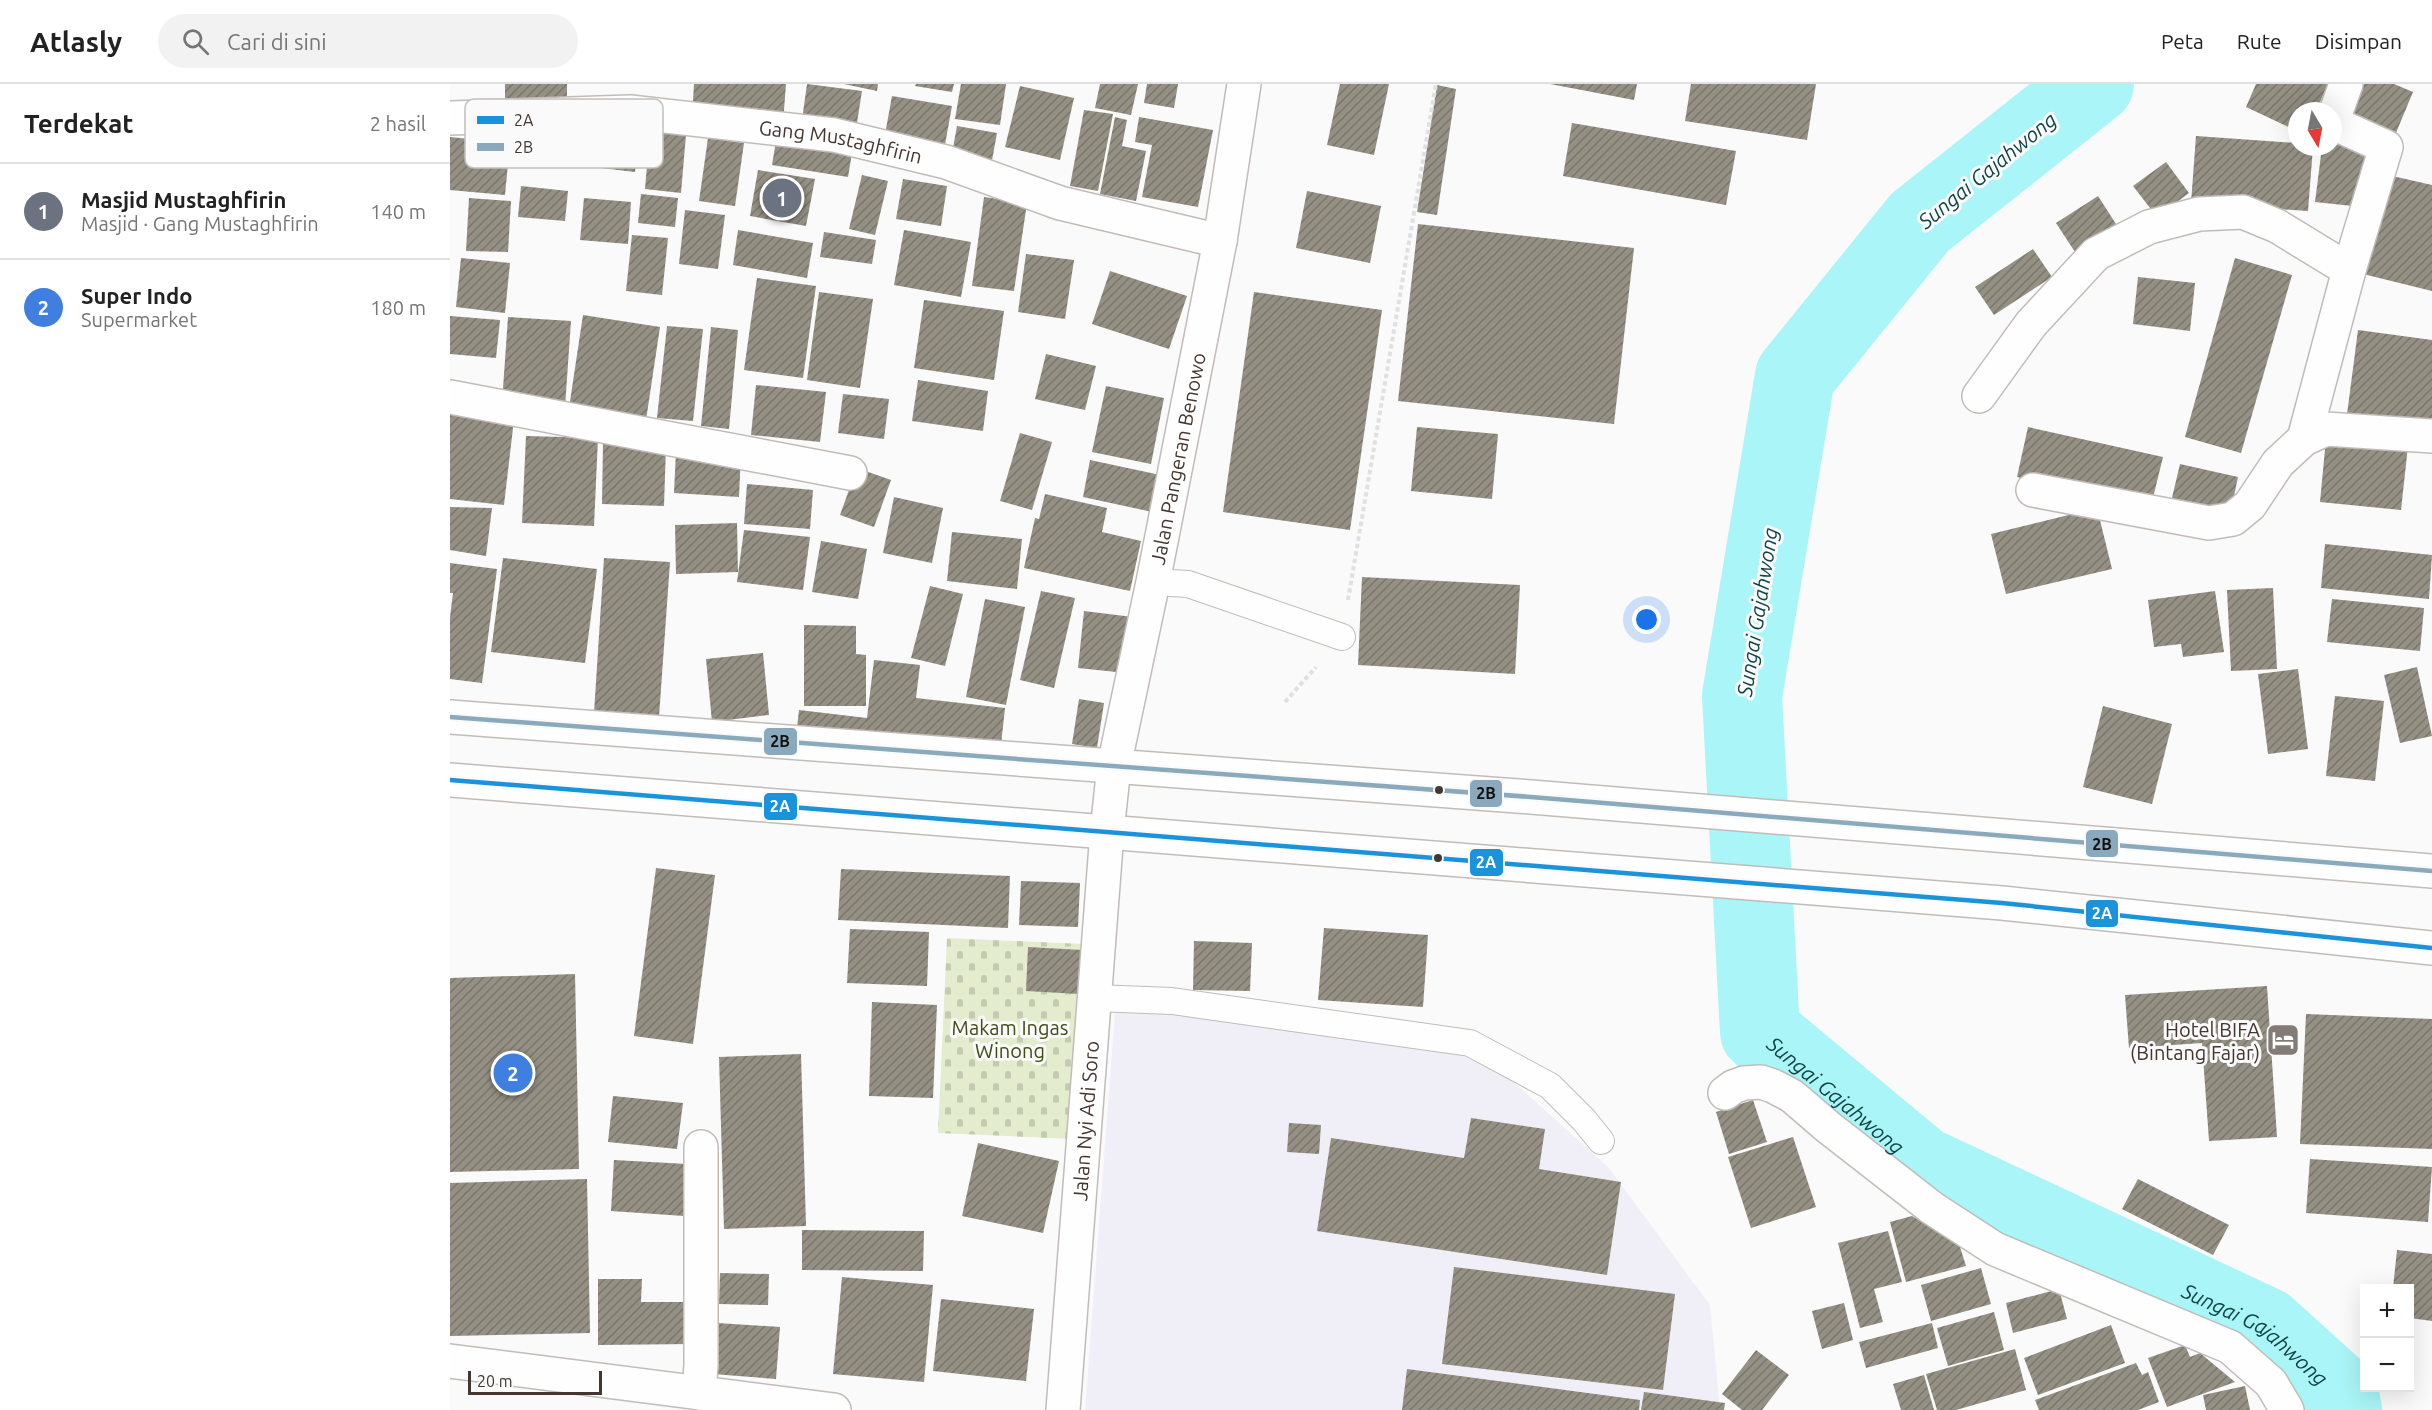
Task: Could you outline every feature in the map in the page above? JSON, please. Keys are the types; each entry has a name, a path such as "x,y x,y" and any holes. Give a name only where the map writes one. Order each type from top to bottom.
{"street":[{"name":"Jalan Pangeran Benowo","path":"1107,832 1114,766 1153,582 1220,241 1244,84"},
{"path":"2340,102 2346,84"},
{"name":"Gang Mustaghfirin","path":"663,116 834,135 946,162 1060,203 1220,241"},
{"name":"Gang Mustaghfirin","path":"450,118 465,118"},
{"path":"2304,439 2349,270 2386,147 2342,125"},
{"path":"1979,396 2031,324 2096,254 2149,227 2199,214 2243,212 2277,226 2349,270"},
{"path":"450,396 850,473"},
{"path":"2033,490 2209,523 2232,519 2250,505 2278,464 2304,439 2326,429 2432,436"},
{"path":"450,717 1531,797 2432,871"},
{"path":"450,780 2002,903 2432,948"},
{"name":"Jalan Nyi Adi Soro","path":"1063,1410 1107,832"},
{"path":"1725,1093 1733,1087 1761,1082 1792,1096 1932,1208 1995,1248 2230,1347 2271,1383 2287,1410"},
{"path":"699,1393 701,1147"},
{"path":"450,1361 834,1410"}],"lane":[{"path":"1153,582 1188,584 1342,637"},
{"path":"1095,998 1172,1001 1470,1043 1550,1086 1584,1120 1601,1141"}],"path":[{"path":"1285,702 1342,637 1436,84"}],"shaded area":[{"path":"1116,999 1470,1043 1608,1167 1710,1305 1720,1410 1085,1410"}],"green space":[{"name":"Makam Ingas Winong","path":"947,938 1083,944 1073,1139 938,1133"}],"building":[{"path":"505,84 567,84 567,99 505,99"},
{"path":"694,84 786,84 783,123 692,115"},
{"path":"807,84 862,91 856,129 802,120"},
{"path":"844,84 878,84 877,91"},
{"path":"916,84 954,84 952,92 915,86"},
{"path":"961,84 1006,84 1000,125 955,119"},
{"path":"1100,84 1138,84 1131,115 1095,108"},
{"path":"1147,84 1178,84 1174,108 1144,103"},
{"path":"1340,84 1389,84 1374,155 1327,145"},
{"path":"1550,84 1637,84 1634,100"},
{"path":"1691,84 1816,84 1807,140 1685,121"},
{"path":"2256,84 2328,84 2320,102 2288,102 2288,127 2246,107"},
{"path":"2354,84 2394,84 2413,92 2393,140 2342,120 2342,114"},
{"path":"1437,85 1456,89 1437,215 1417,212"},
{"path":"1020,86 1074,98 1060,160 1005,147"},
{"path":"892,96 952,106 944,150 884,140"},
{"path":"1084,110 1113,114 1098,191 1070,186"},
{"path":"1115,117 1127,120 1122,146 1146,151 1136,201 1100,194"},
{"path":"1139,117 1213,130 1198,207 1142,197 1152,145 1135,142"},
{"path":"663,121 687,123 681,193 645,189 647,168 663,168"},
{"path":"1572,123 1736,151 1726,205 1563,176"},
{"path":"957,126 997,133 991,166 951,159"},
{"path":"2196,136 2288,142 2288,156 2312,156 2308,211 2191,203"},
{"path":"450,137 465,138 465,168 508,168 505,195 450,190"},
{"path":"708,138 744,143 735,206 699,201"},
{"path":"776,141 852,153 848,177 772,165"},
{"path":"2342,142 2370,146 2362,207 2315,202 2321,156 2342,156"},
{"path":"2166,162 2189,193 2157,217 2133,186"},
{"path":"601,168 636,168 635,172"},
{"path":"758,170 815,179 806,226 750,216"},
{"path":"862,175 888,181 875,235 849,229"},
{"path":"2388,175 2432,185 2432,291 2363,274"},
{"path":"903,179 947,186 941,226 896,219"},
{"path":"521,186 568,191 565,221 518,217"},
{"path":"1307,191 1381,206 1370,263 1296,248"},
{"path":"641,194 678,198 675,227 638,223"},
{"path":"2098,196 2116,224 2075,252 2056,223"},
{"path":"984,197 1027,203 1014,291 972,286"},
{"path":"469,198 511,201 508,252 466,251"},
{"path":"584,198 631,202 628,244 580,240"},
{"path":"685,210 725,215 718,269 679,264"},
{"path":"1418,224 1634,248 1614,424 1398,401"},
{"path":"738,230 813,243 807,278 733,265"},
{"path":"904,230 971,242 961,297 894,285"},
{"path":"824,232 876,240 872,264 820,257"},
{"path":"632,235 668,238 662,295 626,291"},
{"path":"2033,249 2052,277 1994,315 1975,287"},
{"path":"1026,254 1074,260 1065,319 1018,312"},
{"path":"461,258 510,263 505,313 456,307"},
{"path":"2235,258 2292,275 2241,453 2185,437"},
{"path":"1110,271 1187,296 1169,349 1092,324"},
{"path":"2138,277 2195,283 2190,331 2133,324"},
{"path":"757,278 816,286 803,378 744,370"},
{"path":"819,292 873,299 860,388 807,380"},
{"path":"1254,292 1382,310 1350,530 1223,512"},
{"path":"924,300 1004,311 994,380 914,368"},
{"path":"583,315 660,327 646,420 569,408"},
{"path":"450,316 500,320 496,358 450,354"},
{"path":"508,317 571,321 565,407 502,403"},
{"path":"667,326 703,329 693,421 657,418"},
{"path":"711,327 738,330 729,429 701,426"},
{"path":"2358,330 2432,340 2432,433 2346,422"},
{"path":"1046,354 1096,366 1085,410 1035,399"},
{"path":"918,380 988,391 983,431 912,421"},
{"path":"756,385 826,392 820,442 751,435"},
{"path":"1106,386 1164,398 1151,464 1092,452"},
{"path":"843,394 889,399 884,439 838,433"},
{"path":"450,405 515,411 504,505 450,499"},
{"path":"1417,427 1498,434 1492,499 1411,491"},
{"path":"2028,427 2163,457 2151,506 2017,477"},
{"path":"1020,433 1052,442 1032,510 1000,501"},
{"path":"526,436 598,438 594,526 522,523"},
{"path":"2326,439 2408,446 2401,510 2320,502"},
{"path":"603,443 666,445 664,506 602,504"},
{"path":"676,451 741,454 739,497 674,493"},
{"path":"1090,460 1165,476 1157,513 1083,497"},
{"path":"2180,464 2238,477 2230,515 2171,502"},
{"path":"857,468 891,480 874,527 840,515"},
{"path":"747,484 813,490 810,529 744,524"},
{"path":"1045,494 1107,508 1102,532 1141,541 1130,591 1024,568 1035,518 1039,519"},
{"path":"894,497 943,508 932,563 883,553"},
{"path":"450,507 492,508 486,556 450,550"},
{"path":"2097,508 2112,569 2006,594 1991,534"},
{"path":"737,523 738,572 676,574 675,525"},
{"path":"744,530 810,537 803,590 737,582"},
{"path":"952,532 1022,539 1017,589 947,581"},
{"path":"821,541 867,549 858,599 812,592"},
{"path":"2325,544 2432,555 2429,599 2321,588"},
{"path":"503,558 597,569 585,663 491,652"},
{"path":"604,558 670,562 659,717 594,713"},
{"path":"450,563 497,569 482,683 450,679 450,617 453,593 450,593"},
{"path":"1362,577 1520,585 1515,674 1358,665"},
{"path":"930,586 963,594 945,666 911,658"},
{"path":"2273,588 2277,669 2231,671 2227,590"},
{"path":"1041,591 1075,598 1054,688 1020,680"},
{"path":"2215,591 2224,652 2183,657 2181,644 2154,647 2148,600"},
{"path":"985,599 1025,607 1006,705 966,697"},
{"path":"2332,599 2424,608 2420,651 2327,642"},
{"path":"1084,611 1133,617 1126,673 1078,668"},
{"path":"804,625 856,626 856,654 866,655 866,706 804,706"},
{"path":"763,653 769,715 712,722 706,659"},
{"path":"874,660 920,665 916,698 1005,708 1000,754 796,736 799,710 867,718"},
{"path":"2417,667 2432,736 2400,743 2384,675"},
{"path":"2298,669 2308,749 2268,754 2258,674"},
{"path":"2335,696 2384,701 2375,781 2326,776"},
{"path":"1079,699 1104,703 1097,748 1072,744"},
{"path":"2103,706 2172,724 2152,804 2083,787"},
{"path":"656,868 715,875 693,1044 634,1036"},
{"path":"841,869 1010,876 1008,928 838,920"},
{"path":"1021,881 1080,883 1078,927 1019,925"},
{"path":"1324,928 1428,935 1423,1007 1318,1000"},
{"path":"850,929 929,932 927,986 847,983"},
{"path":"1194,941 1252,943 1250,991 1193,990"},
{"path":"1028,947 1082,950 1079,994 1026,991"},
{"path":"575,974 579,1169 450,1172 450,978"},
{"path":"2267,986 2277,1137 2209,1141 2202,1043 2129,1048 2125,995"},
{"path":"872,1002 937,1005 933,1098 869,1096"},
{"path":"2306,1014 2432,1019 2432,1149 2300,1144"},
{"path":"801,1054 806,1226 724,1229 719,1057"},
{"path":"613,1096 683,1103 677,1149 608,1142"},
{"path":"1753,1100 1767,1142 1729,1154 1716,1112"},
{"path":"1471,1118 1545,1129 1539,1169 1621,1182 1607,1275 1317,1231 1331,1138 1464,1158"},
{"path":"1289,1123 1321,1125 1319,1154 1287,1152"},
{"path":"1793,1137 1816,1207 1751,1228 1728,1157"},
{"path":"978,1143 1059,1161 1043,1233 962,1216"},
{"path":"2310,1159 2432,1167 2428,1222 2306,1213"},
{"path":"614,1160 687,1164 684,1216 611,1211"},
{"path":"587,1179 590,1333 450,1336 450,1183"},
{"path":"2138,1179 2229,1225 2213,1255 2122,1209"},
{"path":"1912,1216 1959,1244 1966,1266 1906,1282 1890,1222"},
{"path":"802,1230 924,1231 923,1271 802,1270"},
{"path":"1888,1231 1902,1282 1874,1289 1883,1322 1860,1328 1838,1243"},
{"path":"2397,1250 2432,1254 2432,1321 2414,1319 2414,1284 2393,1284"},
{"path":"1454,1267 1675,1294 1663,1390 1442,1364"},
{"path":"1981,1268 1991,1304 1931,1321 1921,1285"},
{"path":"720,1273 769,1274 768,1305 719,1304"},
{"path":"842,1277 933,1285 924,1382 833,1374"},
{"path":"598,1279 642,1279 641,1302 692,1302 692,1344 598,1345"},
{"path":"2059,1289 2067,1319 2013,1333 2006,1303"},
{"path":"941,1299 1034,1309 1026,1381 933,1371"},
{"path":"1844,1303 1853,1340 1822,1349 1812,1311"},
{"path":"1994,1312 2004,1350 1948,1366 1937,1328"},
{"path":"717,1323 780,1327 776,1379 713,1374"},
{"path":"1932,1323 1938,1348 1866,1368 1859,1342"},
{"path":"2111,1325 2125,1363 2038,1395 2024,1358"},
{"path":"2185,1345 2190,1357 2200,1353 2235,1382 2167,1407 2148,1358"},
{"path":"2015,1349 2026,1390 1956,1410 1937,1410 1926,1374"},
{"path":"1756,1350 1789,1375 1762,1410 1742,1410 1722,1394"},
{"path":"2136,1363 2142,1375 2148,1372 2159,1402 2138,1410 2039,1410 2035,1400"},
{"path":"1407,1369 1640,1400 1639,1410 1402,1410"},
{"path":"1924,1375 1934,1410 1901,1410 1893,1384"},
{"path":"2245,1386 2250,1410 2206,1410 2203,1395"},
{"path":"1644,1392 1725,1403 1724,1410 1641,1410"}],"waterway":[{"name":"Sungai Gajahwong","path":"2094,84 1920,222 1795,376 1742,696 1760,1032 1921,1166 2265,1327 2339,1394 2342,1410"}],"transit line":[{"name":"2B","path":"450,717 1531,797 2432,871"},
{"name":"2A","path":"450,780 2002,903 2432,948"}],"place":[{"name":"Masjid Mustaghfirin","path":"782,198"},
{"name":"Hotel BIFA (Bintang Fajar)","path":"2283,1040"},
{"name":"Super Indo","path":"513,1073"}]}
